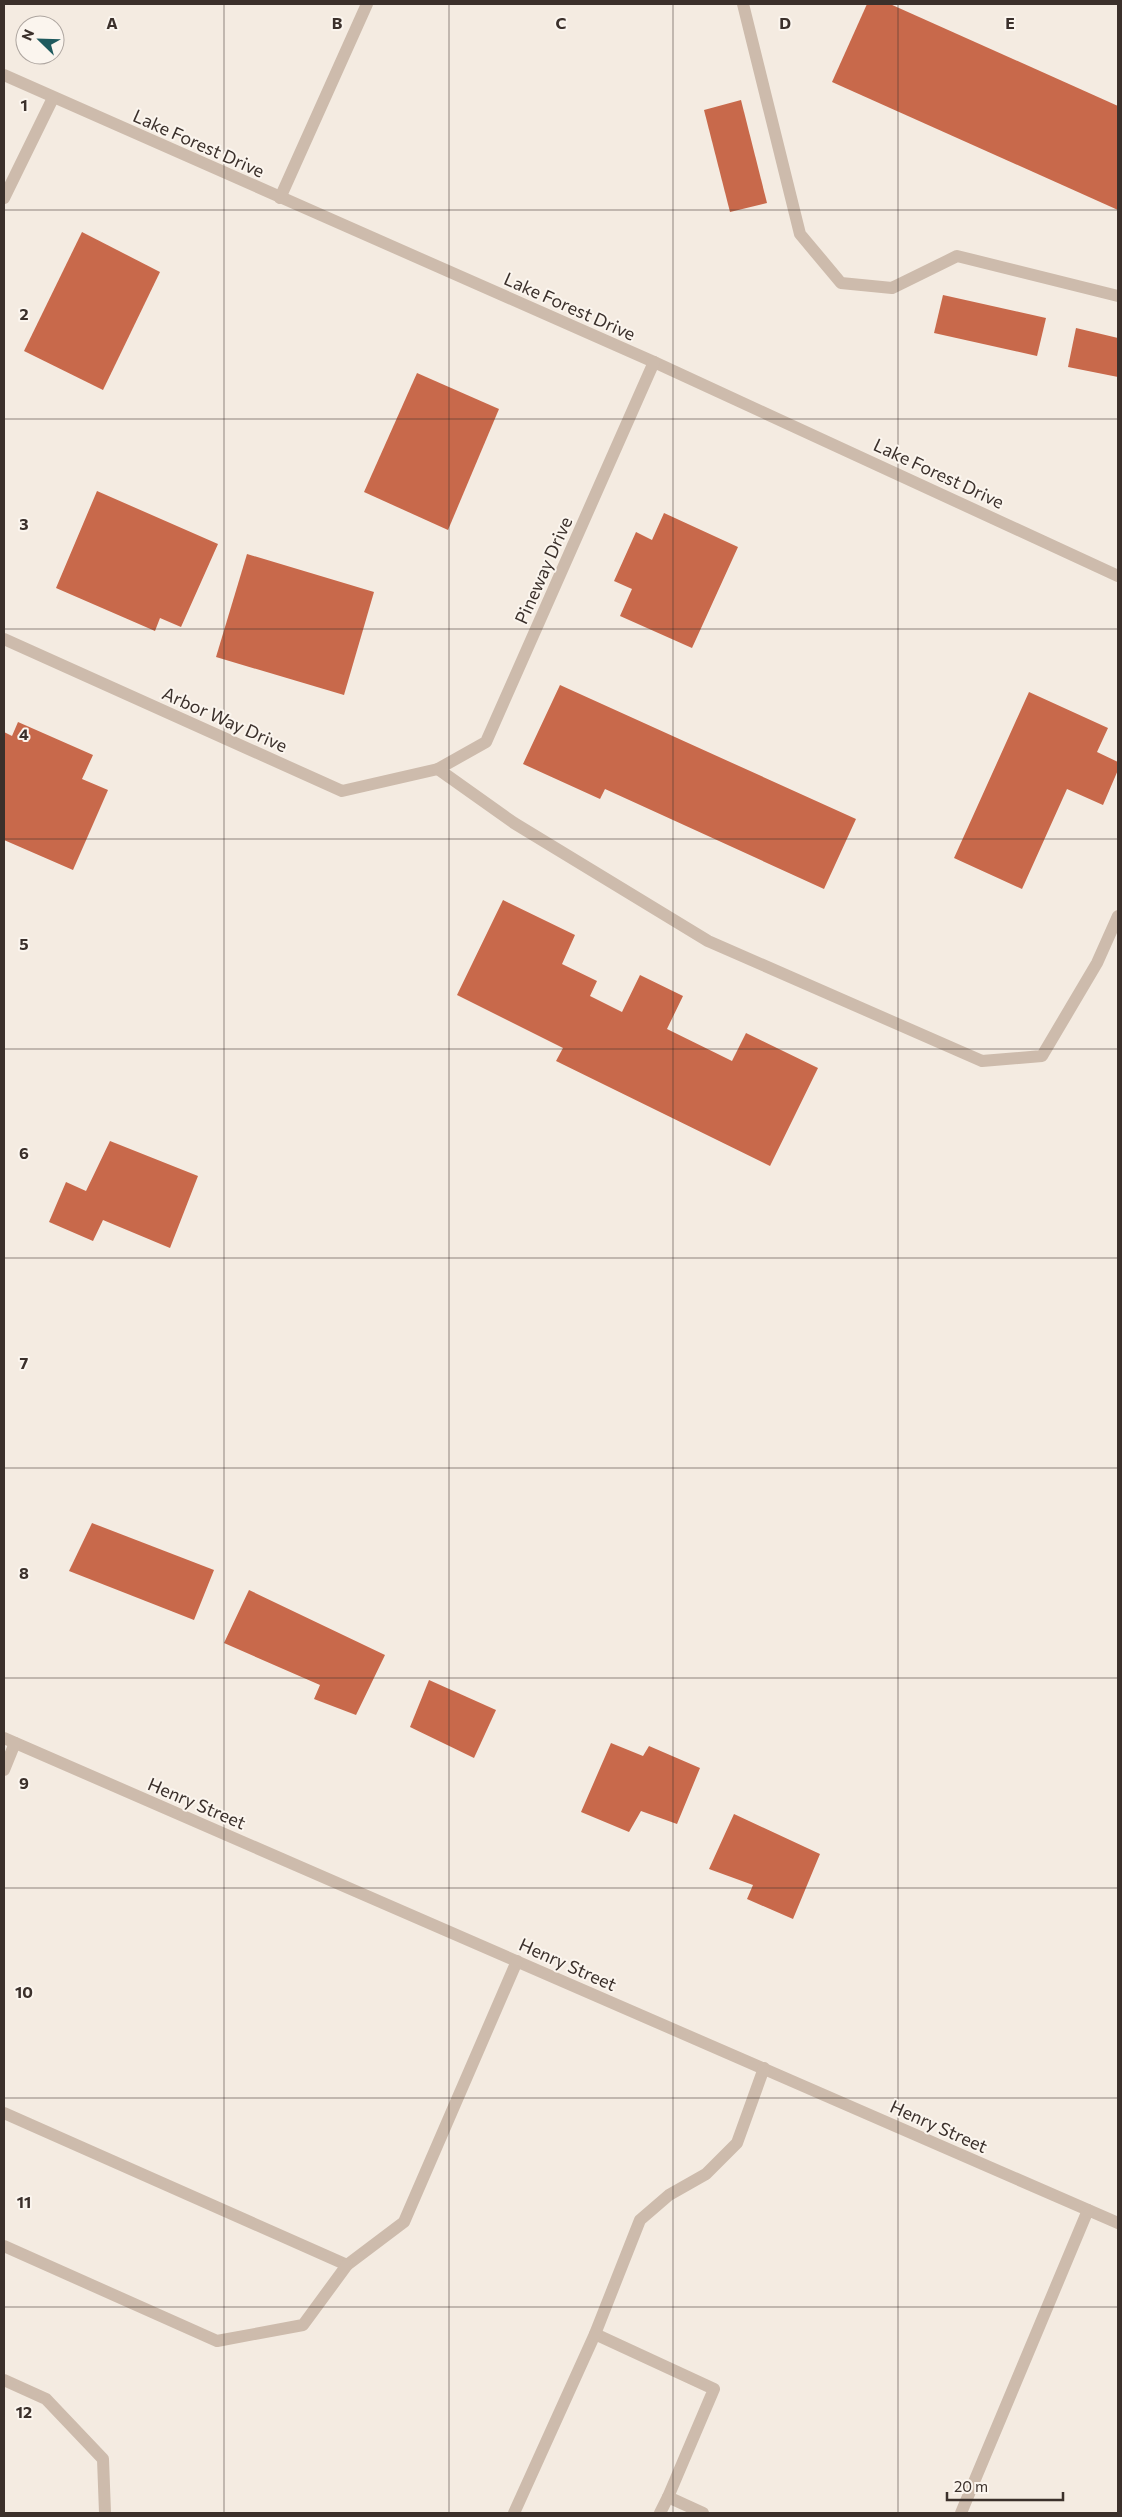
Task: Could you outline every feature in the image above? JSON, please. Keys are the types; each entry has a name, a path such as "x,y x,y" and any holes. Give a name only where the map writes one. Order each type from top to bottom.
{"street":[{"path":"280,198 367,4"},
{"path":"744,4 800,234 841,283 892,288 957,256 1118,296"},
{"name":"Lake Forest Drive","path":"4,76 654,362 1118,576"},
{"path":"4,198 53,98"},
{"name":"Pineway Drive","path":"438,770 486,742 654,362"},
{"name":"Arbor Way Drive","path":"4,639 342,791 438,770"},
{"path":"438,770 514,823 708,942 982,1061 1042,1056 1096,963 1118,916"},
{"path":"4,1770 10,1740"},
{"name":"Henry Street","path":"10,1740 1118,2222"},
{"path":"4,2246 217,2341 303,2324 347,2265 404,2222 517,1961"},
{"path":"514,2513 595,2334 640,2220 669,2195 706,2174 737,2143 764,2068"},
{"path":"4,2114 347,2265"},
{"path":"961,2513 1088,2210"},
{"path":"595,2334 714,2389 660,2513"},
{"path":"4,2380 46,2399 103,2459 106,2513"},
{"path":"668,2497 703,2513"}],"building":[{"path":"867,4 890,4 1118,106 1118,210 832,82"},
{"path":"741,100 767,203 730,212 704,110"},
{"path":"82,232 160,272 103,390 24,351"},
{"path":"943,295 1046,318 1037,356 934,333"},
{"path":"1076,328 1118,338 1118,377 1068,367"},
{"path":"417,373 499,409 448,530 364,492"},
{"path":"97,491 218,544 181,627 160,618 155,631 56,588"},
{"path":"664,513 738,547 692,648 620,616 632,589 614,581 636,532 652,540"},
{"path":"247,554 374,592 344,695 216,657"},
{"path":"560,685 856,819 824,889 605,789 600,799 523,764"},
{"path":"1029,692 1108,728 1097,752 1118,762 1118,770 1103,805 1067,789 1022,889 954,858"},
{"path":"18,722 93,755 82,779 108,790 73,870 4,840 4,732 12,736"},
{"path":"503,900 575,935 562,964 597,981 590,996 622,1012 640,975 683,996 667,1029 732,1061 746,1033 818,1068 770,1166 556,1061 563,1048 457,995"},
{"path":"110,1141 198,1176 170,1248 103,1220 93,1241 49,1222 66,1182 86,1191"},
{"path":"92,1523 214,1570 194,1620 69,1571"},
{"path":"249,1590 385,1655 356,1715 314,1699 320,1685 224,1643"},
{"path":"429,1680 496,1710 474,1758 410,1727"},
{"path":"611,1743 643,1756 649,1746 700,1768 677,1824 641,1811 629,1832 581,1812"},
{"path":"734,1814 820,1854 793,1919 747,1899 753,1885 709,1869"}]}
